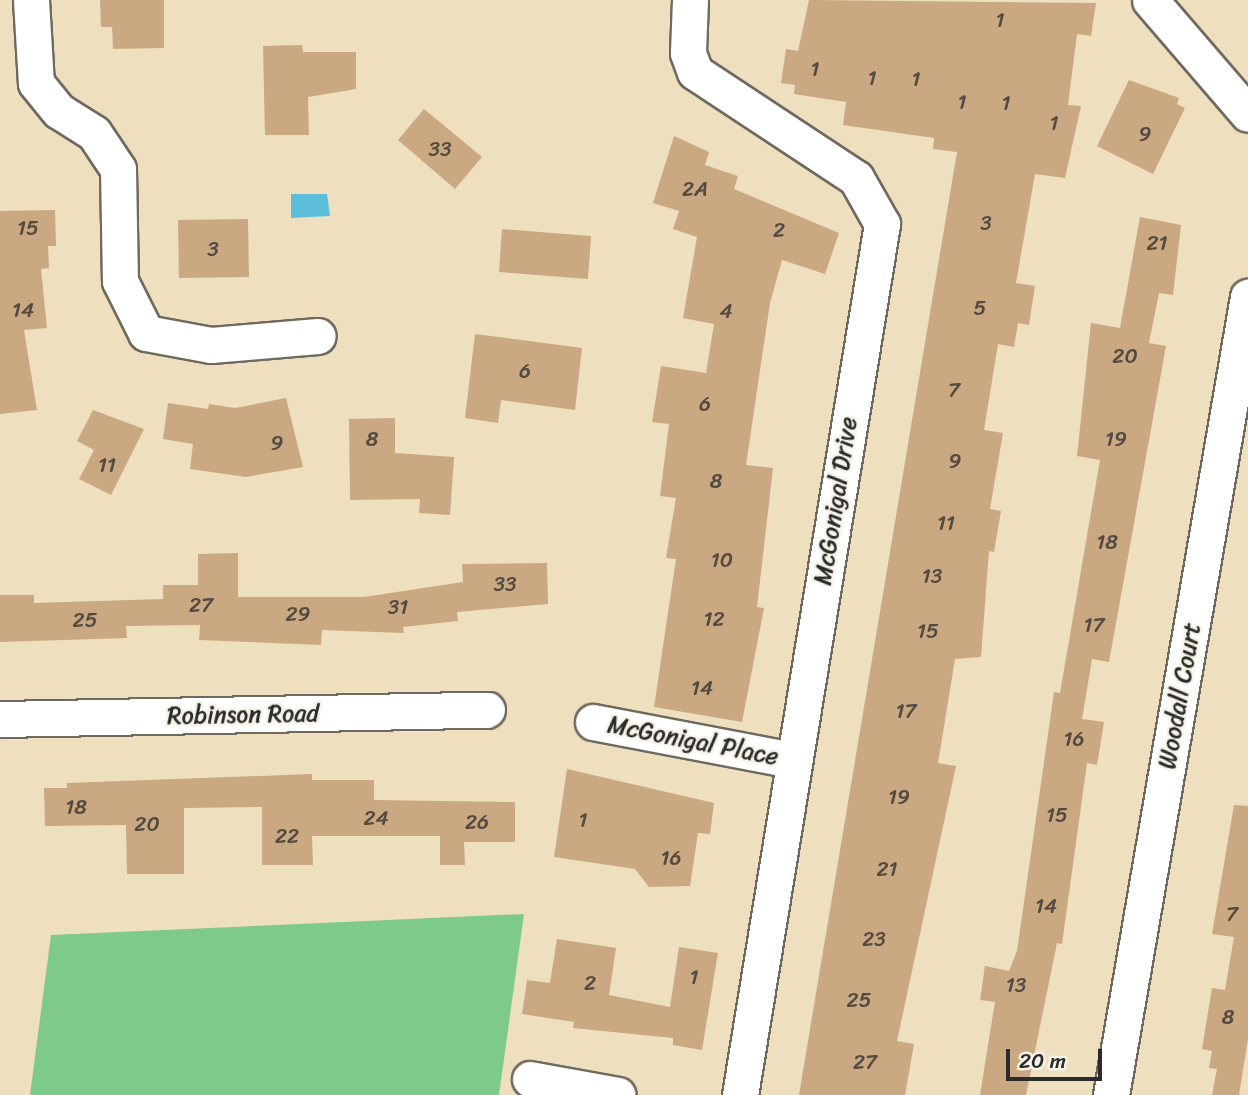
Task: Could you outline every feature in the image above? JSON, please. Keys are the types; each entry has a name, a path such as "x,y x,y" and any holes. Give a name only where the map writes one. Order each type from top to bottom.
{"street":[{"path":"31,0 36,83 60,111 94,134 118,169 120,281 146,334 211,345 318,336"},
{"name":"McGonigal Drive","path":"690,0 688,53 695,72 856,178 882,224 740,1095"},
{"path":"1150,0 1248,114"},
{"name":"Woodall Court","path":"1111,1095 1248,297"},
{"name":"Robinson Road","path":"0,719 487,710"},
{"name":"McGonigal Place","path":"593,722 793,760"},
{"path":"530,1079 618,1095"}],"green space":[{"path":"524,914 499,1095 30,1095 51,935"}],"water":[{"path":"291,194 327,194 330,216 291,218"}],"building":[{"path":"100,0 164,0 164,48 113,49 112,27 101,27"},
{"path":"809,0 1096,3 1091,36 1077,34 1068,105 1081,106 1065,178 1035,174 1016,283 1035,286 1029,325 1018,323 1014,347 998,344 984,430 1003,433 990,509 1001,511 994,552 989,551 981,657 955,659 938,763 956,766 897,1041 914,1044 905,1095 799,1095 957,152 933,149 934,138 843,125 846,102 794,94 795,85 781,83 786,49 798,51"},
{"path":"302,45 303,52 356,52 356,89 308,97 309,135 265,135 263,46"},
{"path":"1129,80 1179,98 1177,104 1185,108 1153,174 1097,146"},
{"path":"424,109 482,157 455,189 398,140"},
{"path":"674,136 709,152 705,165 738,176 734,189 839,233 825,274 782,260 770,303 746,465 773,468 757,607 764,608 742,722 654,707 676,559 666,558 676,498 660,496 669,424 652,422 661,366 706,373 714,324 683,318 697,237 673,229 679,211 653,203"},
{"path":"55,210 56,246 48,246 49,268 41,269 47,328 24,330 37,410 0,414 0,211"},
{"path":"1140,217 1181,225 1173,295 1159,293 1149,343 1166,346 1109,662 1092,659 1082,719 1104,722 1097,765 1087,763 1062,944 1057,943 1026,1095 980,1095 995,1002 980,1000 985,966 1009,971 1017,951 1054,692 1060,693 1100,460 1077,456 1091,323 1120,328"},
{"path":"248,219 249,277 179,278 178,220"},
{"path":"502,229 591,236 588,279 499,272"},
{"path":"475,334 582,348 575,410 501,400 498,423 465,418"},
{"path":"286,398 303,467 246,477 190,469 193,444 163,439 168,403 208,409 209,404 235,408"},
{"path":"93,410 144,429 111,495 79,479 94,450 77,441"},
{"path":"395,418 395,453 454,457 450,515 419,513 420,499 350,500 349,419"},
{"path":"238,553 238,597 364,597 463,582 462,564 547,563 548,604 457,612 458,621 403,627 404,633 322,630 321,645 199,640 200,625 126,626 127,638 0,642 0,595 34,595 34,603 163,599 163,585 198,585 198,554"},
{"path":"567,769 714,803 710,834 698,833 690,886 649,887 635,869 554,857"},
{"path":"312,774 312,780 374,780 374,800 515,802 515,842 464,842 465,865 440,865 440,836 312,836 313,865 262,865 262,807 184,808 184,874 127,874 126,825 45,826 44,788 67,788 67,783"},
{"path":"1234,805 1248,806 1248,1039 1239,1095 1212,1095 1217,1069 1209,1068 1212,1051 1202,1049 1212,988 1225,990 1234,937 1212,934"},
{"path":"557,939 616,948 609,995 670,1007 679,947 718,953 702,1050 673,1045 673,1038 573,1028 574,1022 522,1014 527,980 550,983"}]}
